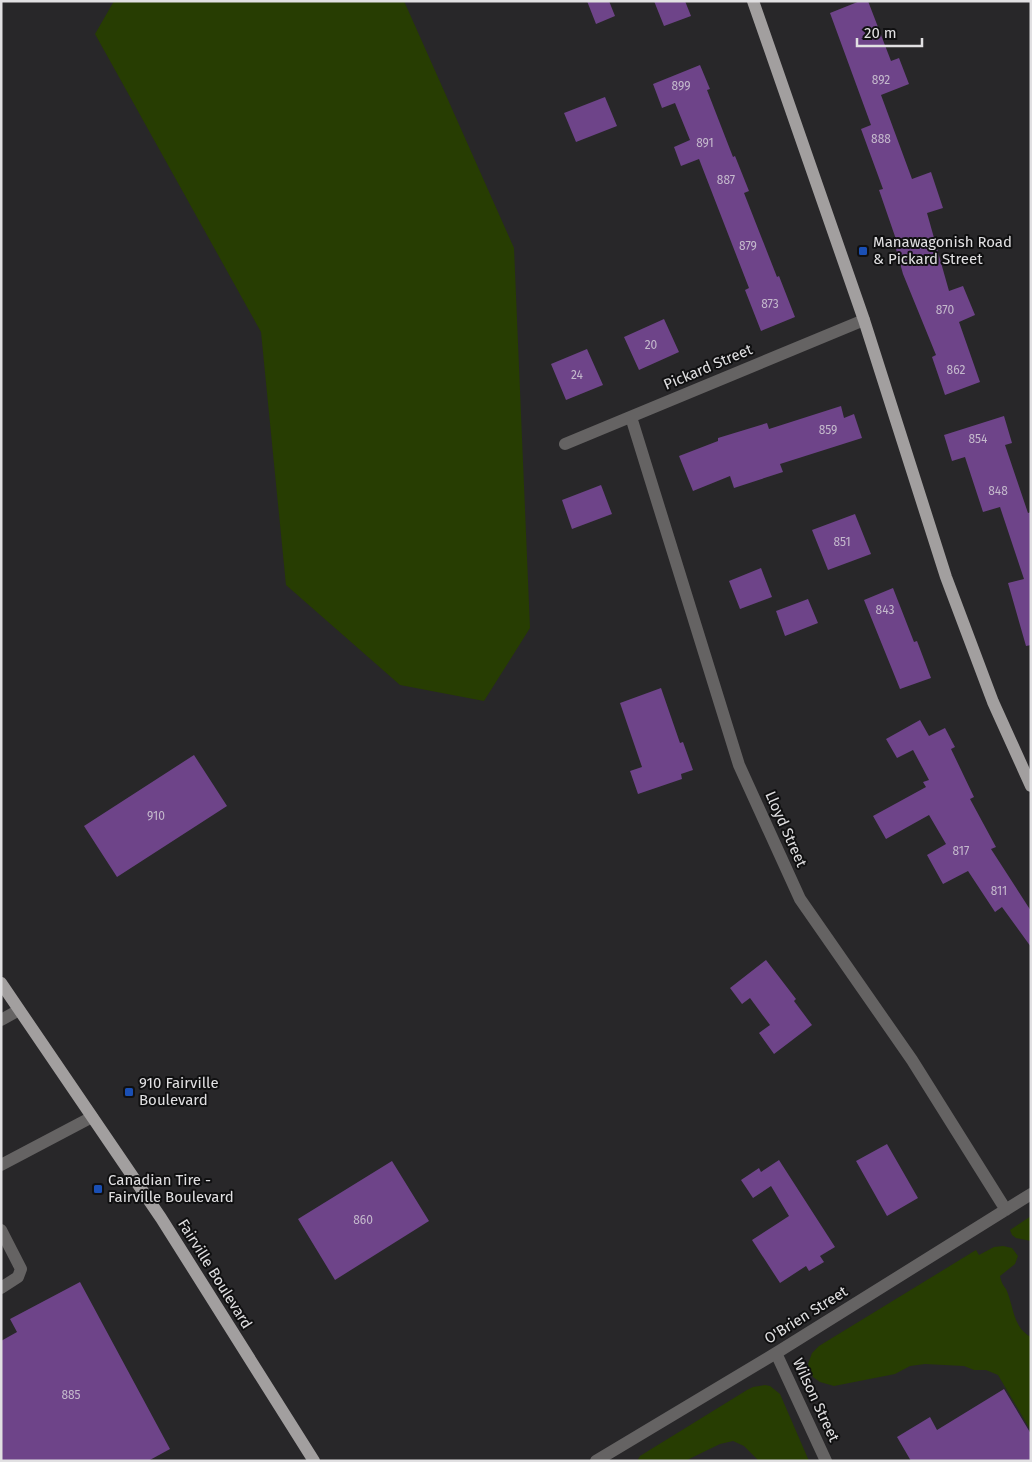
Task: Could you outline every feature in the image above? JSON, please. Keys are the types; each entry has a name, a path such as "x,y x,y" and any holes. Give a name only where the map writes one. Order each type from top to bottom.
{"main road":[{"path":"753,1 864,320 946,576 993,702 1031,786"},
{"name":"Fairville Boulevard","path":"1,983 161,1218 314,1461"}],"street":[{"name":"Pickard Street","path":"565,444 864,320"},
{"name":"Lloyd Street","path":"631,417 739,765 800,899 912,1060 1006,1210"},
{"path":"1,1020 19,1010"},
{"path":"1,1165 92,1117"},
{"name":"O'Brien Street","path":"596,1461 1031,1194"},
{"path":"1,1230 21,1269 18,1277 1,1288"},
{"name":"Wilson Street","path":"776,1352 826,1461"}],"green space":[{"path":"114,1 404,1 514,248 530,628 484,701 400,685 286,585 261,332 95,34"},
{"path":"1031,1216 1031,1241 1016,1238 1012,1235 1010,1230"},
{"path":"994,1247 1012,1248 1018,1256 1015,1264 1000,1276 1001,1280 1007,1291 1018,1324 1031,1337 1031,1431 998,1375 986,1370 974,1370 964,1366 925,1364 910,1366 895,1374 834,1386 820,1382 813,1377 808,1364 812,1353 819,1346 976,1250 979,1255"},
{"path":"765,1385 770,1386 780,1394 809,1461 759,1461 744,1446 733,1441 720,1444 685,1461 637,1461 640,1456 747,1390"}],"building":[{"path":"587,1 609,1 615,16 596,24"},
{"path":"654,1 685,1 691,16 664,26"},
{"path":"860,1 868,1 891,61 899,58 909,84 881,95 912,179 931,172 943,208 927,213 949,291 963,286 975,315 959,322 980,382 945,395 932,357 936,355 903,274 896,249 899,248 879,190 883,189 861,129 871,125 830,13"},
{"path":"700,65 710,89 707,90 733,157 735,156 749,191 744,193 795,317 761,331 745,290 749,288 699,159 681,166 674,147 690,140 675,103 662,108 653,84"},
{"path":"605,97 617,126 576,142 564,113"},
{"path":"664,319 679,352 639,370 624,337"},
{"path":"587,349 603,385 566,400 551,364"},
{"path":"841,406 844,418 854,414 862,438 780,464 783,472 734,488 730,476 693,491 679,456 718,441 718,438 767,423 769,429"},
{"path":"1004,416 1012,443 1005,445 1028,513 1031,512 1031,645 1026,646 1008,583 1024,579 1000,507 983,512 965,457 952,461 944,435"},
{"path":"601,485 612,514 572,529 562,500"},
{"path":"855,514 871,554 828,570 812,530"},
{"path":"761,568 772,597 740,609 729,581"},
{"path":"893,588 914,642 917,641 931,678 900,689 864,600"},
{"path":"808,599 818,623 785,636 776,611"},
{"path":"661,688 680,743 683,742 693,770 681,774 682,779 638,794 630,771 642,767 620,703"},
{"path":"920,720 929,736 945,728 955,747 951,749 974,797 970,799 996,847 991,849 1031,911 1031,947 1002,907 995,912 968,871 943,884 927,855 946,844 929,815 886,839 873,816 926,787 923,782 929,780 913,750 897,758 886,739"},
{"path":"194,755 227,806 117,877 84,826"},
{"path":"766,960 796,999 794,1001 812,1025 774,1054 759,1033 770,1025 750,998 742,1004 730,988"},
{"path":"887,1144 918,1198 887,1216 856,1161"},
{"path":"779,1160 835,1247 820,1256 824,1262 809,1271 806,1266 780,1283 752,1240 789,1216 771,1186 753,1198 741,1180 759,1168 761,1172"},
{"path":"392,1161 429,1221 335,1280 298,1219"},
{"path":"80,1282 170,1449 148,1461 1,1461 1,1341 17,1332 10,1319"},
{"path":"1004,1389 1031,1434 1031,1461 911,1461 897,1437 930,1417 937,1430"}],"place":[{"name":"Manawagonish Road & Pickard Street","path":"863,251"},
{"name":"910 Fairville Boulevard","path":"129,1092"},
{"name":"Canadian Tire - Fairville Boulevard","path":"98,1189"}]}
